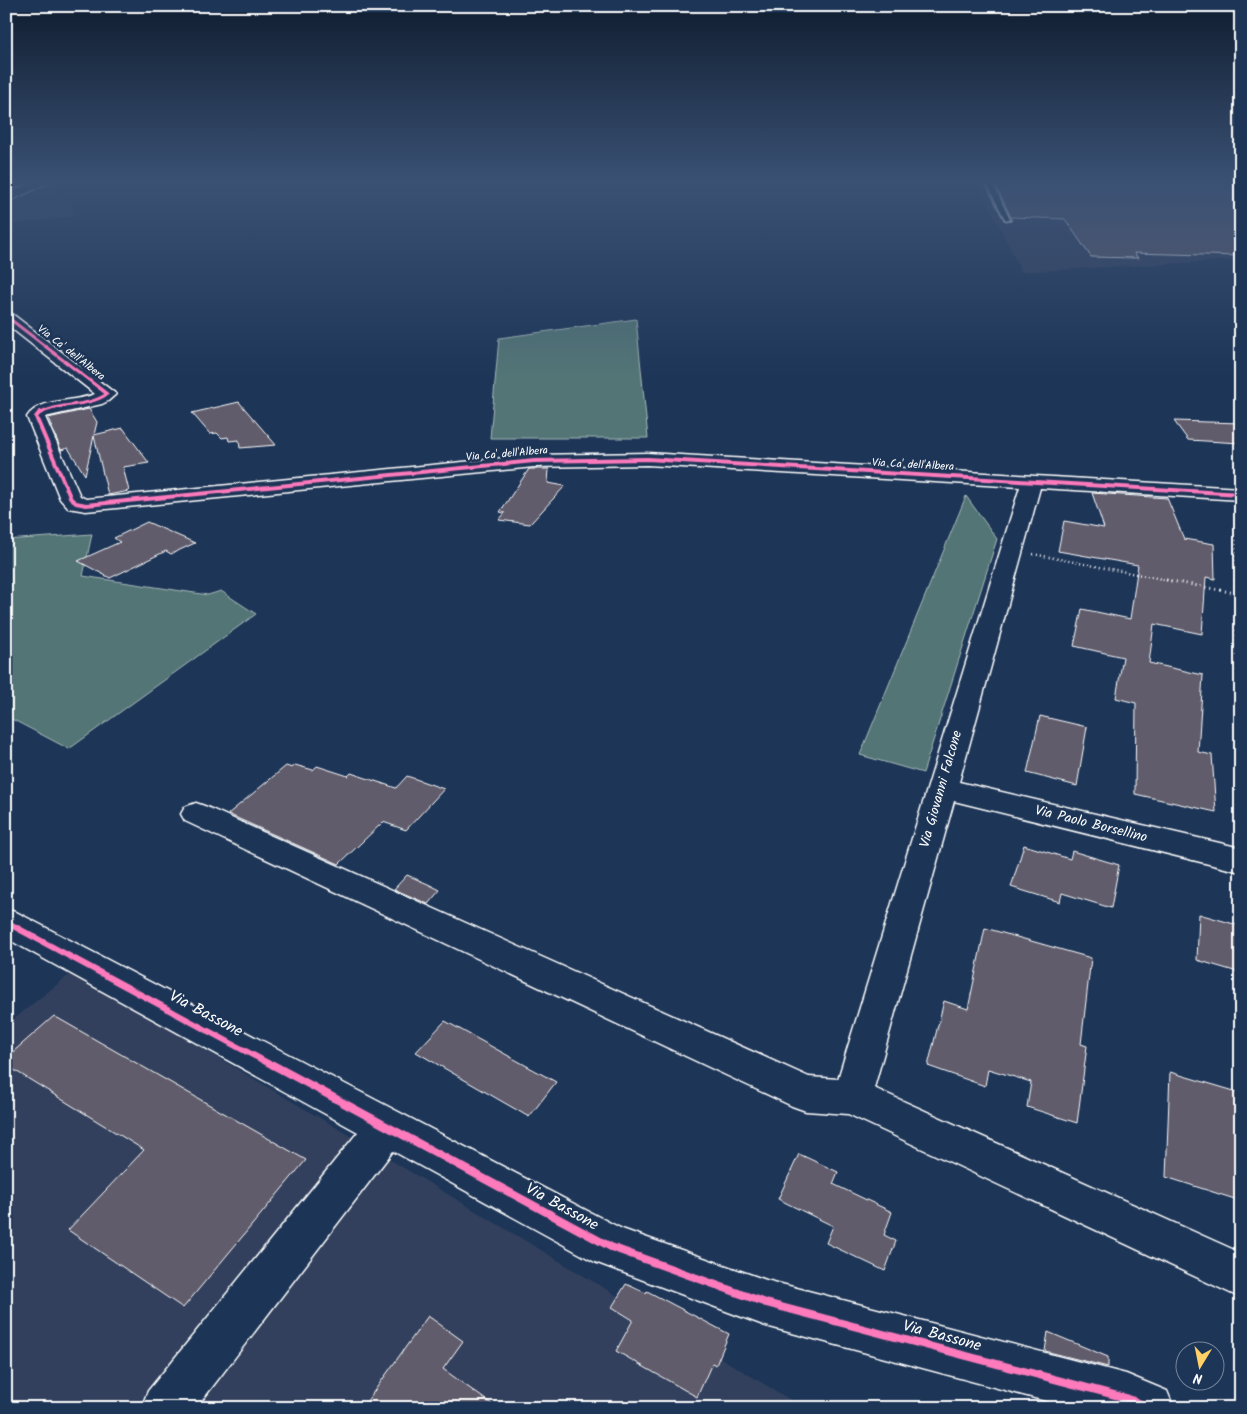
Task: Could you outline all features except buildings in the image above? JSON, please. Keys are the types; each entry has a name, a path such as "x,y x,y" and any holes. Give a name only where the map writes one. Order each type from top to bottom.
{"street":[{"name":"Via Ca' dell'Albera","path":"6,316 107,394 95,400 46,410 39,413 36,417 70,499 76,503 86,505 534,461 647,459 1241,494"},
{"name":"Via Ca' dell'Albera","path":"6,339 30,334"},
{"name":"Via Giovanni Falcone","path":"852,1097 1032,481"},
{"name":"Via Paolo Borsellino","path":"942,788 1241,860"},
{"path":"196,814 806,1094 852,1097 1241,1276"},
{"name":"Via Bassone","path":"6,922 388,1126 611,1248 766,1303 1126,1398 1150,1408"},
{"path":"165,1408 388,1126"}],"path":[{"path":"1237,537 1236,593 1241,841"},
{"path":"1030,554 1241,594"}],"shaded area":[{"path":"1009,246 1241,246 1241,260 1021,272"},
{"path":"73,972 804,1408 6,1408 6,1025"}],"green space":[{"path":"636,319 648,438 490,438 499,338"},
{"path":"966,496 997,539 923,773 860,755"},
{"path":"92,534 83,576 208,595 221,591 256,614 69,749 6,716 6,540"}],"cycle path":[{"path":"6,316 107,394 87,403 46,410 39,413 36,417 71,499 76,503 86,505 534,461 647,459 1241,494"},
{"path":"6,922 611,1247 766,1303 1126,1398 1150,1408"}]}
